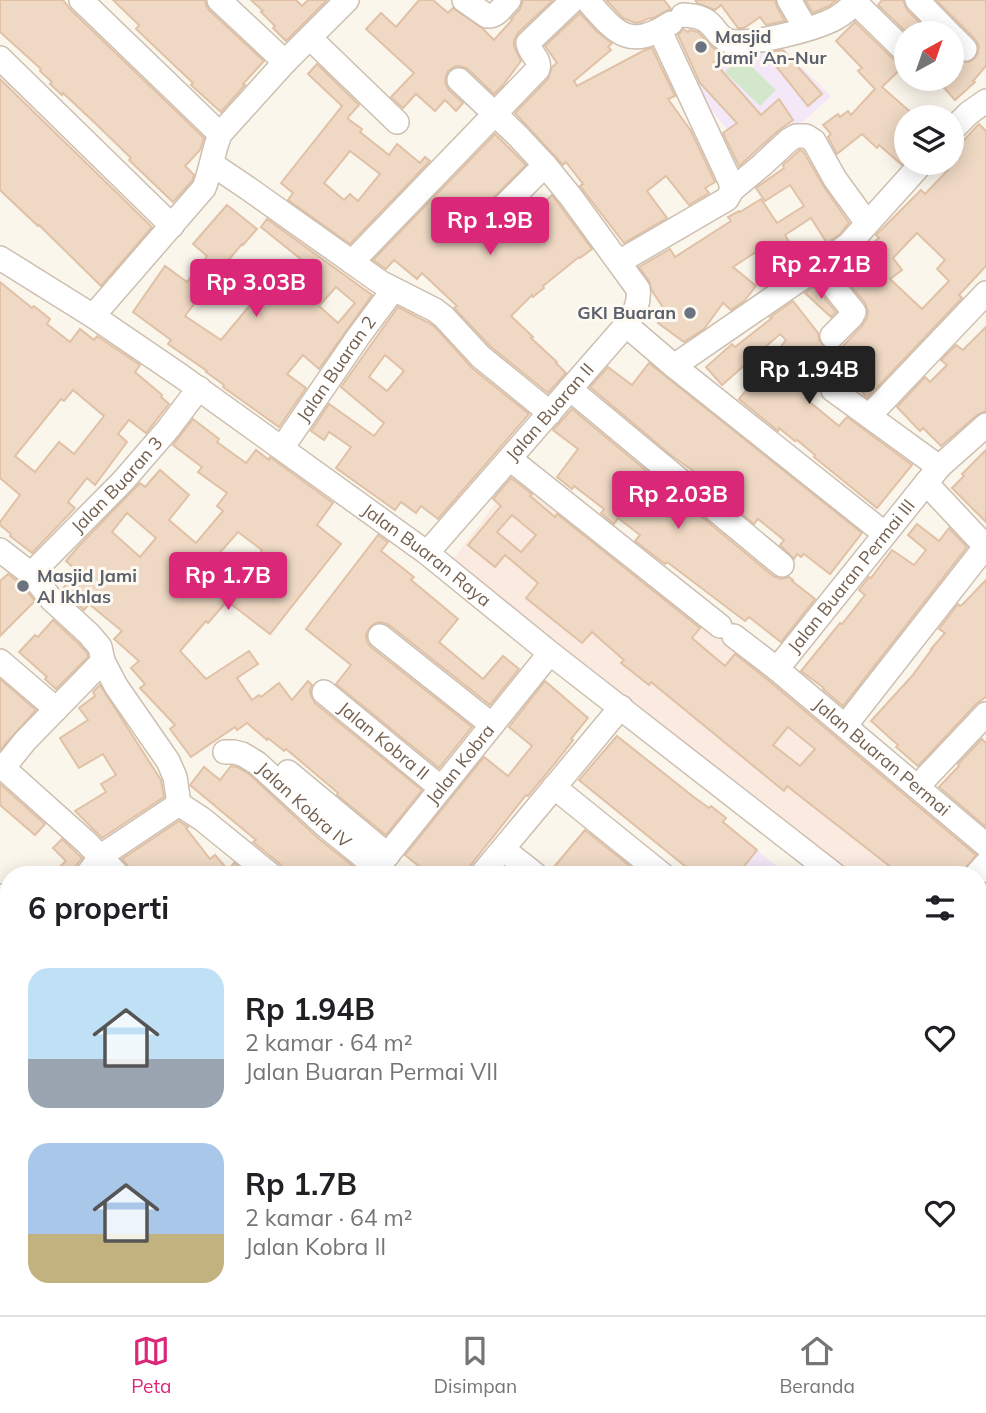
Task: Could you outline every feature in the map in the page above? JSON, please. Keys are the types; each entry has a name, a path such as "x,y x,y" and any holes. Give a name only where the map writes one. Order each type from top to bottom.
{"street":[{"path":"81,0 220,135"},
{"path":"219,0 285,62"},
{"path":"93,316 204,188 220,135 285,62 348,0"},
{"path":"464,0 491,16 509,0"},
{"path":"352,262 540,66 528,46 530,41 573,0"},
{"path":"587,0 605,20 630,37 645,37 660,31 677,8 709,23 718,34 729,41 766,39 806,29 836,18 850,9 856,1 894,40"},
{"path":"789,0 806,29"},
{"path":"917,0 937,21"},
{"path":"660,31 732,190"},
{"path":"310,38 397,122"},
{"path":"0,58 172,226"},
{"name":"Jalan Buaran II","path":"427,553 626,325 637,308 638,295 638,289 619,262 545,165 459,80"},
{"path":"964,118 986,101"},
{"path":"619,262 727,199 732,190 796,136 806,136 814,141 835,179 867,223"},
{"path":"212,164 393,290 435,310 481,357 550,413"},
{"path":"502,208 545,165"},
{"path":"674,366 849,243 911,175"},
{"name":"Jalan Buaran Raya","path":"0,258 93,316 199,388 427,553 550,653 823,866"},
{"path":"818,267 854,312 832,336"},
{"name":"Jalan Buaran 2","path":"282,448 393,290"},
{"path":"869,416 986,293"},
{"path":"626,325 876,526"},
{"name":"Jalan Buaran 3","path":"31,575 123,481 199,388"},
{"path":"570,389 782,565"},
{"path":"833,390 869,416 928,473 986,547 845,726"},
{"path":"859,547 928,473 986,425"},
{"name":"Jalan Buaran Permai","path":"510,459 777,669 986,845"},
{"name":"Jalan Buaran Permai III","path":"777,669 928,473"},
{"path":"0,550 31,575 52,600 100,647 103,661 128,705 168,761 175,777 179,804 260,866"},
{"path":"380,636 492,725"},
{"name":"Jalan Kobra","path":"384,866 441,788 550,653"},
{"path":"103,661 2,766 110,866"},
{"path":"0,662 56,709"},
{"name":"Jalan Kobra II","path":"324,692 441,788"},
{"path":"489,866 621,707"},
{"path":"917,787 986,713"},
{"path":"254,743 384,866"},
{"name":"Jalan Kobra IV","path":"225,752 242,754 257,763 328,828 384,866"},
{"path":"554,787 652,866"},
{"path":"94,866 101,856 179,804"},
{"path":"503,849 525,866"}],"shaded area":[{"path":"778,43 831,96 756,165 691,85 735,48"},
{"path":"518,473 785,678 979,861 975,866 836,866 711,779 452,561"},
{"path":"757,850 777,866 744,866"}],"green space":[{"path":"741,56 776,90 760,106 725,72"}],"building":[{"path":"0,0 63,0 204,138 200,150 185,166 194,175 192,181 173,202 95,123 50,84 52,82 41,69 0,32"},
{"path":"113,0 205,0 209,10 264,61 221,112 136,29 139,25"},
{"path":"251,0 296,0 302,6 308,0 327,0 286,41"},
{"path":"419,0 433,0 448,13 453,8 494,40 520,9 523,0 553,0 518,33 514,46 521,61 494,94 468,69 456,66 448,71 445,83 463,103 456,111 445,100 435,111 416,94 403,108 391,97 414,73 366,29 381,13 396,27"},
{"path":"606,0 664,0 671,9 635,23 623,18"},
{"path":"695,0 775,0 785,21 766,25 760,17 744,28 738,28 721,5 715,10"},
{"path":"805,0 837,0 813,13"},
{"path":"882,0 903,0 907,10 918,21 895,21 878,5"},
{"path":"936,0 986,0 986,66 973,81 975,82 955,100 947,91 964,91 964,62 975,58 979,46 964,28 964,21 957,21"},
{"path":"580,13 597,32 612,43 608,47 611,50 574,81 577,86 652,48 675,96 668,99 691,131 715,182 705,188 709,193 689,205 666,176 647,191 667,218 624,243 580,186 583,184 566,162 563,165 515,113 548,79 552,67 557,63 545,46"},
{"path":"855,22 894,60 894,76 882,87 902,105 894,105 894,158 879,145 877,148 862,134 837,154 828,137 831,134 823,125 838,114 840,117 848,111 851,115 875,89 858,71 862,68 836,41"},
{"path":"683,29 698,32 713,48 725,54 714,62 761,115 779,99 793,120 739,166 723,133 737,123 700,83 678,35"},
{"path":"783,50 822,94 808,106 768,56 772,52"},
{"path":"317,64 359,105 348,119 389,155 397,144 420,163 425,157 430,161 350,244 288,200 293,193 281,183 342,106 308,74","holes":["350,151 380,174 358,201 350,194 344,200 324,183"]},
{"path":"0,79 152,227 101,286 0,190"},
{"path":"979,124 986,131 986,266 959,295 962,298 867,398 830,360 862,326 868,311 865,303 838,270 879,238 876,235 921,190 925,194 943,175 964,175 964,140","holes":["917,233 945,260 937,269 949,281 922,309 890,279 902,270 893,258"]},
{"path":"495,134 526,165 492,199 487,209 492,217 514,235 552,195 592,249 543,286 533,297 532,295 511,316 566,373 548,393 491,347 454,308 457,306 422,273 417,279 394,260 386,269 373,260"},
{"path":"800,150 849,223 827,243 811,218 785,235 801,262 784,274 765,246 733,267 756,286 744,301 731,310 723,303 704,329 684,342 658,323 666,312 639,267 670,249 675,257 731,221 728,217 761,199 777,223 804,206 790,185 765,201 756,188 784,168 783,165"},
{"path":"227,205 257,229 220,270 225,274 209,295 204,291 185,316 221,340 262,291 276,303 308,265 261,227 267,219 372,295 319,369 303,355 287,374 306,388 279,427 168,344 171,340 133,312 165,266 187,282 207,256 193,244","holes":["336,287 355,303 338,323 319,306"]},
{"path":"0,282 50,319 47,324 70,342 80,329 94,340 97,336 140,365 135,372 169,404 146,433 129,420 118,434 127,442 95,485 87,478 68,502 75,508 32,553 0,525 20,495 0,478","holes":["73,390 104,416 74,454 59,442 35,472 15,456 61,399 64,401"]},
{"path":"815,286 836,312 831,317 805,293"},
{"path":"793,301 818,333 819,340 825,347 801,376 814,387 805,398 839,426 847,417 912,465 877,508 797,440 779,428 778,431 739,399 786,340 780,334 722,385 706,367 732,344 735,347"},
{"path":"398,307 435,327 472,368 529,414 438,519 421,506 416,513 401,502 395,510 336,468 351,447 329,432 324,440 311,431 329,404 374,436 384,423 341,387","holes":["385,355 404,371 387,391 369,377"]},
{"path":"986,327 986,411 977,415 941,446 923,428 920,431 897,407 925,377 930,382 947,365 941,360 956,345 963,350"},
{"path":"649,363 862,533 830,574 804,554 801,557 797,554 794,559 780,545 784,540 758,519 754,524 698,477 699,475 672,456 590,387 608,367 632,385"},
{"path":"572,409 773,576 780,579 789,577 815,599 781,642 749,617 745,621 667,562 665,564 635,541 640,535 618,518 614,524 601,513 604,509 574,486 572,489 557,477 578,449 553,430"},
{"path":"193,419 219,439 217,442 246,463 256,450 269,460 270,457 333,503 317,525 341,544 270,634 227,601 180,651 206,679 249,651 258,664 237,678 252,700 259,695 261,697 279,683 292,700 308,681 312,685 311,696 315,703 422,790 386,835 286,749 284,751 268,738 267,740 247,723 237,730 235,727 191,757 170,729 175,725 140,688 145,684 131,668 139,661 114,639 122,631 89,604 84,610 62,590 77,571 66,561 140,483 145,487 160,470 189,495 169,520 196,543 223,511 217,506 227,493 198,472 202,467 173,445","holes":["127,513 156,538 140,557 112,532","238,532 262,550 254,563 250,590 243,584 238,590 208,566"]},
{"path":"986,450 986,522 952,488"},
{"path":"511,478 555,517 557,514 700,628 692,638 725,666 735,654 976,855 967,866 889,866 787,786 784,791 651,682 649,685 621,663 624,660 592,632 582,643 526,598 538,583 505,555 495,567 468,545 501,506 493,499","holes":["512,515 536,535 521,552 497,532","788,727 815,749 800,766 773,745"]},
{"path":"917,524 939,541 949,528 967,547 843,706 801,671 865,595 859,590 892,550 914,565 926,550 908,535"},
{"path":"378,535 388,542 381,551 414,577 411,580 458,619 439,642 483,679 503,656 519,669 490,705 389,625 381,622 370,627 366,635 371,647 472,727 439,768 336,684 351,665 306,629"},
{"path":"8,574 21,584 35,601 0,636 0,581"},
{"path":"986,580 986,697 976,704 918,766 871,721 912,676 945,633 939,629 958,604 963,604"},
{"path":"53,620 79,644 88,657 56,689 45,679 47,677 19,652"},
{"path":"0,679 36,710 0,750"},
{"path":"545,681 588,718 560,757 470,866 419,866 405,855 484,757 508,776 532,746 509,727"},
{"path":"100,685 161,780 164,797 102,838 75,811 106,792 101,784 116,775 103,754 79,768 60,738 88,720 79,708 95,696 93,692"},
{"path":"617,736 695,798 726,818 723,822 757,850 744,866 685,866 579,780"},
{"path":"982,739 986,743 986,827 939,787"},
{"path":"231,766 249,774 319,839 353,866 282,866 253,842 256,840 190,785 204,767 220,780"},
{"path":"0,784 45,824 35,835 0,805"},
{"path":"179,821 188,827 186,828 210,859 215,855 225,866 128,866 122,859"},
{"path":"585,830 630,866 555,866"},
{"path":"62,839 82,858 76,866 61,866 66,861 53,848"}],"place":[{"name":"Masjid Jami' An-Nur","path":"701,47"},
{"name":"GKI Buaran","path":"690,313"},
{"name":"Masjid Jami Al Ikhlas","path":"23,586"}]}
